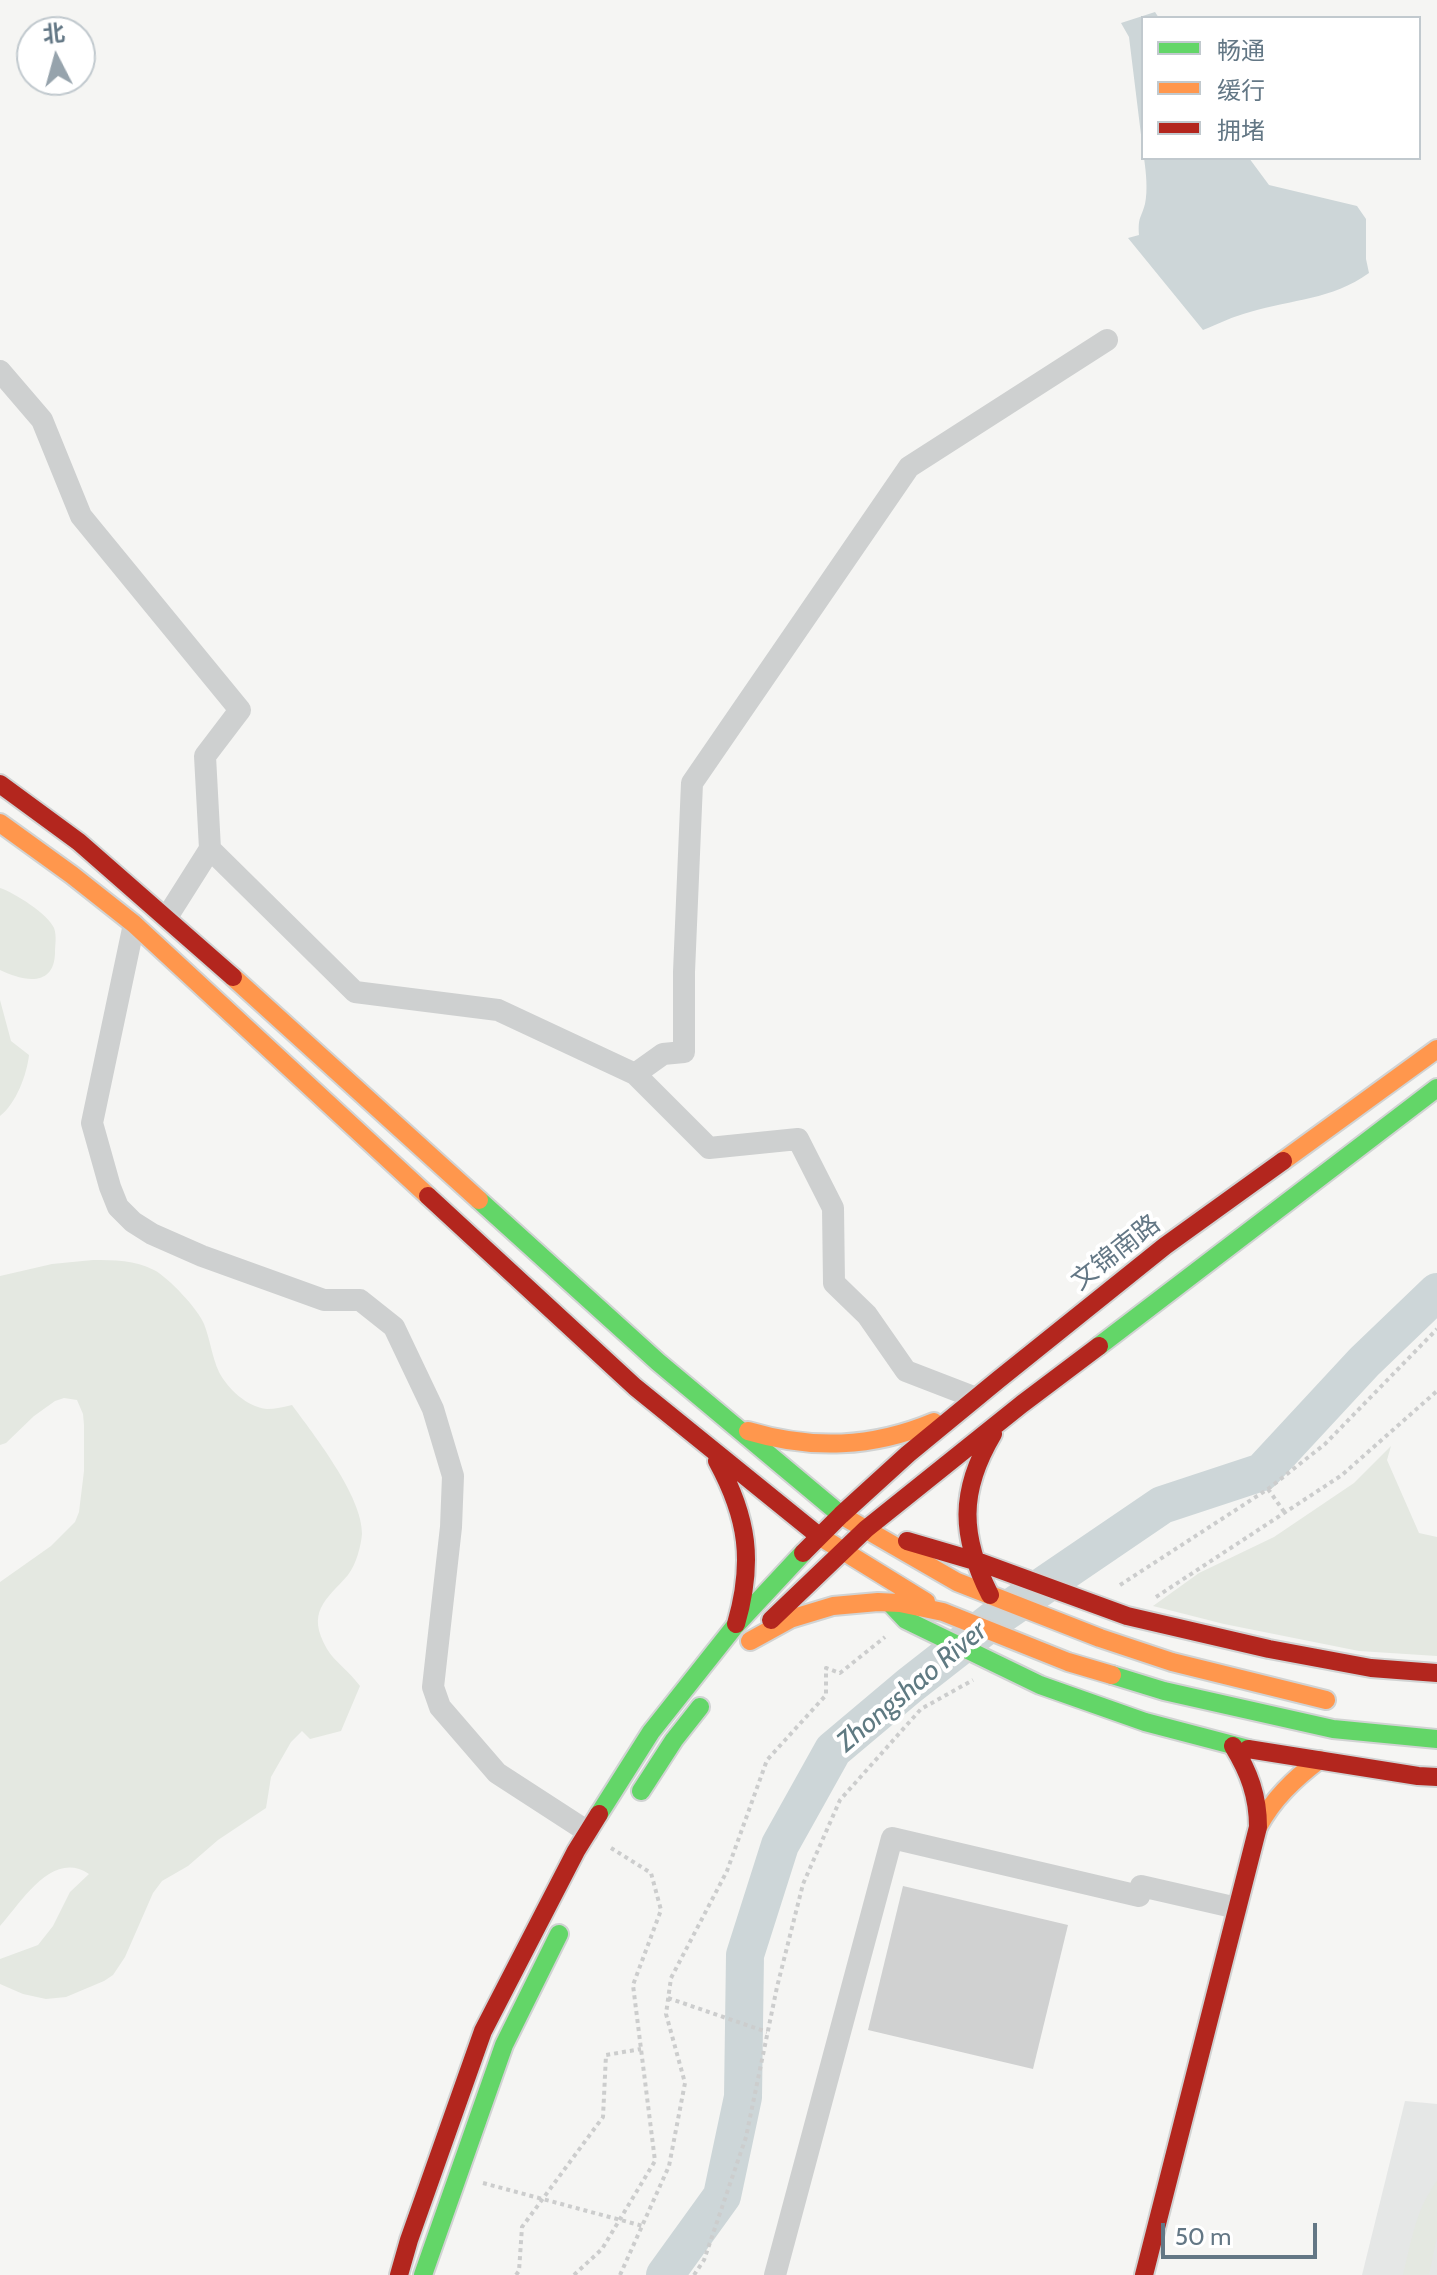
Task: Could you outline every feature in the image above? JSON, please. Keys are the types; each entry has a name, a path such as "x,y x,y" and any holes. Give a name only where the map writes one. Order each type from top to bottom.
{"main road":[{"path":"0,784 86,849 167,917 658,1362 841,1515 957,1582 1100,1638 1172,1662 1346,1703"},
{"path":"0,823 134,924 635,1387 819,1536 943,1612"},
{"name":"文锦南路","path":"399,2275 483,2031 576,1851 596,1838 651,1732 735,1626 841,1515 976,1398 1165,1246 1437,1049"},
{"path":"1437,1088 1022,1404 866,1529 745,1647 790,1619 811,1612 855,1603 922,1607 943,1612 1068,1662 1164,1691 1333,1729 1437,1739"},
{"path":"734,1426 801,1443 843,1445 872,1442 926,1426 976,1398"},
{"path":"990,1595 968,1539 966,1519 971,1480 985,1446 1008,1416 1022,1404"},
{"path":"702,1442 729,1480 745,1524 748,1568 744,1597 735,1626"},
{"path":"866,1529 978,1562 1127,1616 1269,1649 1371,1668 1437,1673"},
{"path":"842,1550 906,1620 1040,1685 1145,1722 1233,1746 1437,1777"},
{"path":"631,1806 674,1740 712,1691"},
{"path":"1144,2275 1258,1827 1259,1809 1251,1775 1233,1746"},
{"path":"1258,1827 1283,1789 1319,1760"},
{"path":"423,2275 504,2045 567,1917"}],"street":[{"path":"635,1074 663,1054 684,1052 692,783 909,467 1107,340"},
{"path":"0,371 42,420 81,516 240,710 205,756 210,849 167,917"},
{"path":"210,849 355,992 498,1010 635,1074 709,1148 798,1139 833,1208 834,1283 867,1315 906,1371 976,1398"},
{"path":"134,924 92,1123 118,1207 133,1222 152,1234 202,1256 324,1300 360,1300 394,1327 433,1409 453,1476 451,1527 433,1687 440,1707 497,1773 596,1838"},
{"path":"775,2275 892,1838 1139,1896 1141,1886 1237,1908"}],"path":[{"path":"1117,1587 1268,1489 1325,1444 1437,1329"},
{"path":"1127,1616 1342,1475 1437,1391"},
{"path":"1268,1489 1285,1513"},
{"path":"620,2275 669,2166 685,2083 666,2014 671,1978 727,1871 767,1760 826,1695 826,1668 840,1673 906,1620"},
{"path":"694,2275 704,2260 746,2137 767,2032 803,1884 840,1800 921,1709 999,1665"},
{"path":"574,2275 602,2249 655,2161 633,1985 661,1910 651,1873 596,1838"},
{"path":"668,1998 767,2032"},
{"path":"516,2275 519,2271 522,2227 603,2117 606,2055 641,2049"},
{"path":"457,2176 643,2226"}],"shaded area":[{"path":"1141,17 1141,135 1129,37 1121,23"},
{"path":"1144,160 1250,160 1269,185 1357,206 1366,219 1369,273 1326,294 1244,314 1203,330 1128,238 1139,235 1146,175"},
{"path":"0,888 30,905 54,928 53,964 43,977 27,979 0,970"},
{"path":"0,1000 11,1041 29,1055 20,1088 0,1116"},
{"path":"93,1260 139,1264 167,1279 201,1318 219,1372 227,1385 245,1401 260,1408 292,1405 336,1467 355,1502 362,1534 353,1566 321,1608 318,1625 330,1653 360,1686 341,1731 310,1739 302,1731 291,1742 271,1777 266,1808 218,1840 188,1866 162,1881 153,1893 125,1957 113,1975 66,1997 46,1999 0,1984 0,1959 38,1945 53,1926 70,1892 89,1874 75,1868 62,1868 50,1873 38,1882 0,1926 0,1582 51,1546 75,1522 84,1471 84,1425 77,1400 64,1398 34,1416 0,1445 0,1276 52,1264"},
{"path":"1391,1446 1387,1460 1419,1533 1437,1537 1437,1656 1359,1651 1224,1624 1153,1606 1199,1573 1274,1537 1354,1483"},
{"path":"1405,2101 1437,2104 1437,2275 1362,2275"},
{"path":"1437,2181 1437,2237 1429,2275 1403,2275 1419,2214"}],"building":[{"path":"903,1886 1068,1925 1033,2069 868,2030"}],"waterway":[{"name":"Zhongshao River","path":"665,2275 722,2196 743,2097 745,1955 780,1845 833,1750 996,1618 1162,1505 1262,1472 1364,1362 1437,1292"}],"traffic: fast":[{"path":"1099,1346 1437,1088"},
{"path":"479,1200 658,1362 841,1515"},
{"path":"599,1814 651,1732 735,1626 803,1553"},
{"path":"890,1603 906,1620 1040,1685 1145,1722 1248,1749"},
{"path":"1112,1675 1164,1691 1333,1729 1437,1739"},
{"path":"641,1791 700,1707"},
{"path":"423,2275 504,2045 559,1934"}],"traffic: slow":[{"path":"0,823 134,924 428,1196"},
{"path":"233,977 479,1200"},
{"path":"1283,1161 1437,1049"},
{"path":"748,1431 795,1441 842,1443 888,1437 934,1422"},
{"path":"841,1515 957,1582 1100,1638 1172,1662 1326,1700"},
{"path":"819,1536 926,1602"},
{"path":"750,1641 790,1619 833,1606 900,1603 943,1612 1068,1662 1112,1675"},
{"path":"1258,1827 1285,1790 1319,1760"}],"traffic: jam":[{"path":"0,784 79,842 233,977"},
{"path":"803,1553 908,1454 998,1380 1165,1246 1283,1161"},
{"path":"428,1196 635,1387 819,1536"},
{"path":"771,1620 866,1529 1099,1346"},
{"path":"990,1595 973,1553 968,1514 974,1475 993,1434"},
{"path":"717,1461 736,1502 745,1541 745,1580 736,1624"},
{"path":"907,1541 982,1563 1127,1616 1269,1649 1371,1668 1437,1673"},
{"path":"1144,2275 1258,1827 1252,1785 1233,1746"},
{"path":"1248,1749 1437,1777"},
{"path":"399,2275 483,2031 576,1851 599,1814"}]}
